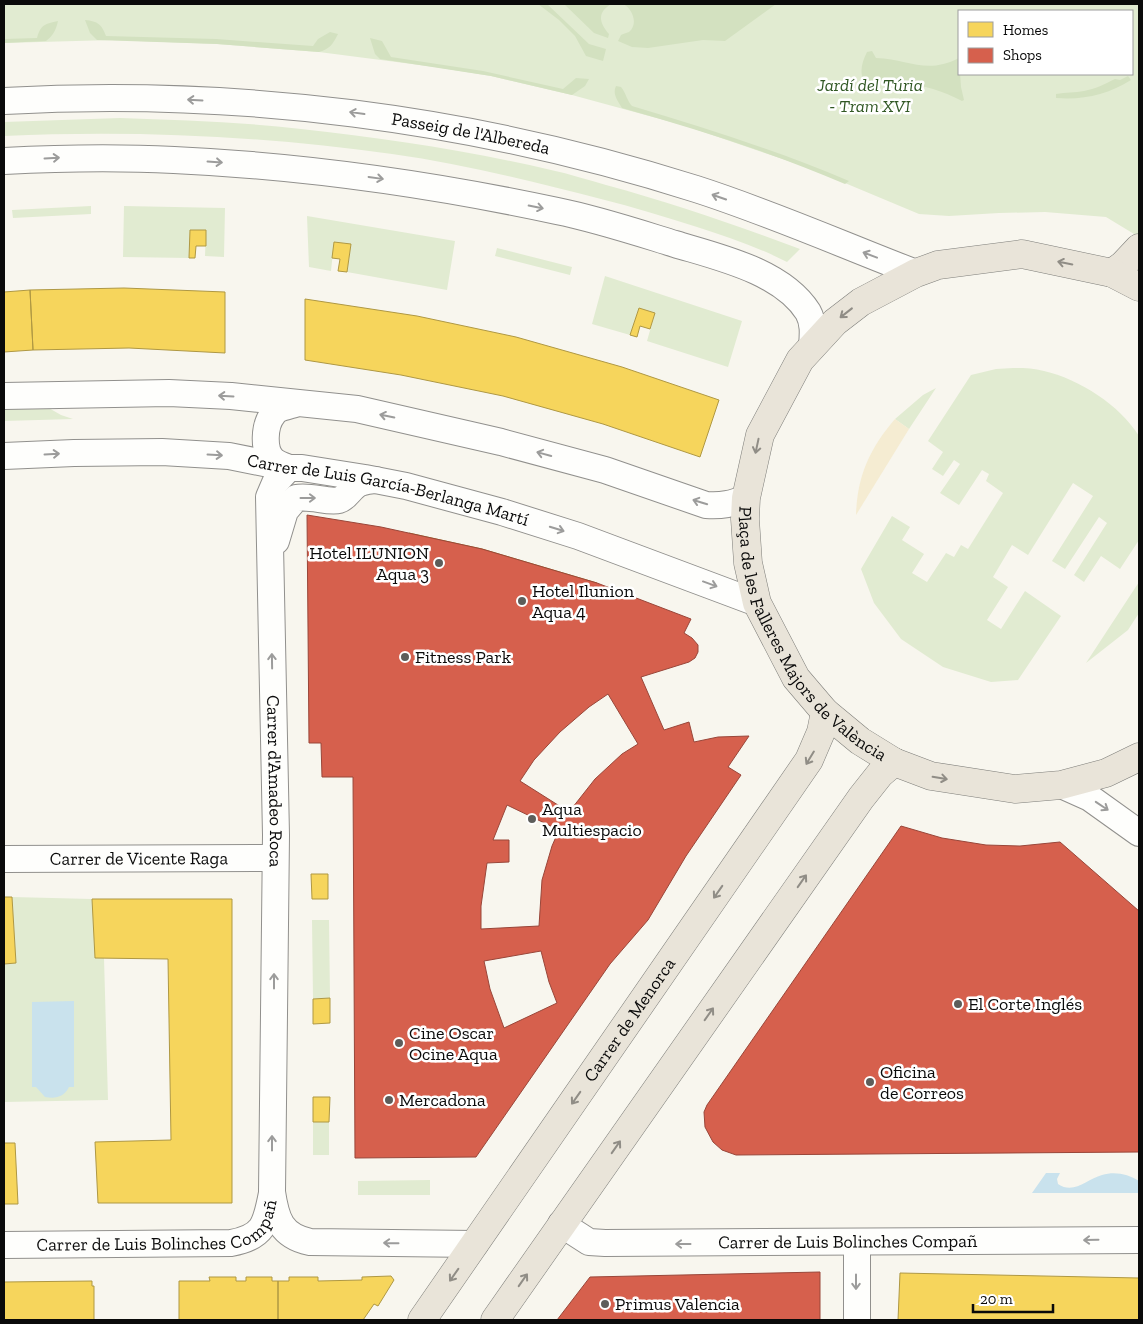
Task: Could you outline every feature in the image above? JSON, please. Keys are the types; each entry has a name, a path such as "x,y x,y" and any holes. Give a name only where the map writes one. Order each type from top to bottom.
{"main road":[{"path":"1112,273 1123,265 1139,248"},
{"name":"Plaça de les Falleres Majors de València","path":"1139,286 1112,273 1022,254 938,265 916,272 861,302 835,322 800,360 760,435 746,498 745,519 748,563 758,603 796,678 825,712 860,741 894,762 931,776 1015,789 1061,785 1106,773 1139,757"},
{"name":"Carrer de Menorca","path":"422,1320 810,760 821,732 825,712"},
{"path":"495,1320 861,798 880,774 894,762"}],"street":[{"name":"Passeig de l'Albereda","path":"4,101 72,97 156,98 251,103 350,112 438,126 534,145 696,189 780,218 916,272"},
{"path":"4,161 64,158 153,159 261,166 420,184 558,211 610,224 702,252 747,267 768,278 795,298 808,313 814,328 812,346"},
{"path":"4,396 169,393 232,396 357,409 501,442 605,470 706,505 720,506 733,504 746,498"},
{"path":"289,468 274,461 267,452 266,437 268,421 275,412 295,404"},
{"name":"Carrer de Luis García-Berlanga Martí","path":"4,456 74,452 162,452 229,456 289,468 302,468 376,480 406,486 502,512 578,536 758,603"},
{"name":"Carrer d'Amadeo Roca","path":"272,1192 276,835 270,497 275,483 289,468"},
{"path":"270,564 285,511 296,498 309,496 339,500 362,482 376,480"},
{"path":"1061,785 1090,798 1139,833"},
{"name":"Carrer de Vicente Raga","path":"4,859 275,858"},
{"name":"Carrer de Luis Bolinches Compañ","path":"272,1192 274,1207 281,1223 287,1232 296,1239 310,1242 475,1244"},
{"name":"Carrer de Luis Bolinches Compañ","path":"4,1245 231,1244 245,1241 255,1236 264,1224 272,1192"},
{"name":"Carrer de Luis Bolinches Compañ","path":"561,1224 589,1242 605,1243 1139,1240"},
{"path":"856,1243 857,1320"}],"green space":[{"name":"Jardí del Túria - Tram XVI","path":"4,4 1139,4 1139,237 1106,217 1045,212 949,216 919,214 809,168 686,126 572,95 491,76 319,52 217,44 112,40 4,43"},
{"path":"538,4 547,4 589,44 606,49 603,61 586,56 575,36 559,20"},
{"path":"564,4 611,4 603,11 601,18 603,26 609,34 608,38 594,33"},
{"path":"623,4 776,4 725,41 703,40 648,48 632,47 618,41 621,35 629,32 634,25 633,16"},
{"path":"85,20 99,24 106,36 216,39 313,46 318,39 330,32 338,34 331,46 319,52 217,44 97,40 90,33"},
{"path":"58,21 51,37 46,41 4,43 4,39 37,38 44,25"},
{"path":"370,38 382,41 391,57 483,71 563,89 576,78 589,79 585,86 572,95 491,76 380,59 375,54"},
{"path":"872,51 876,58 927,66 947,63 958,58 958,75 960,75 964,100 962,101 944,92 915,85 885,86 881,80 875,79 868,86 862,74 863,61 867,52"},
{"path":"1128,76 1131,80 1104,93 1086,97 1056,98 1056,94 1081,92"},
{"path":"616,86 621,87 632,106 769,150 849,181 845,184 735,142 622,108 615,95"},
{"path":"120,118 278,127 395,141 458,151 558,172 631,192 752,231 800,249 787,262 697,227 625,205 497,174 392,154 296,143 198,136 52,134 4,136 4,122"},
{"path":"91,206 91,214 13,218 12,210"},
{"path":"124,206 225,208 224,257 205,256 206,230 190,230 189,258 123,257"},
{"path":"307,216 455,241 447,290 347,272 351,244 334,242 331,271 309,267"},
{"path":"497,248 572,267 570,275 495,256"},
{"path":"605,276 742,321 728,367 647,341 655,313 639,308 630,335 592,324"},
{"path":"996,369 1040,370 1071,380 1110,404 1131,425 1139,436 1139,540 1120,569 1101,556 1084,582 1074,575 1107,523 1099,517 1065,569 1052,561 1093,496 1073,483 1028,555 1012,545 993,577 1008,587 987,620 1001,629 1025,591 1061,616 1018,680 991,682 943,667 901,639 874,603 861,569 892,516 910,527 902,540 924,554 912,573 927,582 946,553 954,557 961,545 968,549 1003,493 986,481 989,474 982,470 959,505 940,493 960,464 954,460 943,476 932,469 943,452 928,441 971,375"},
{"path":"936,388 909,429 895,419 923,395"},
{"path":"4,407 47,407 73,419 4,421"},
{"path":"1139,582 1139,613 1128,630 1086,663"},
{"path":"12,897 92,899 95,958 104,958 108,1100 4,1102 4,964 16,963"},
{"path":"312,920 329,920 330,998 313,999"},
{"path":"313,1122 329,1122 329,1155 313,1155"},
{"path":"430,1180 430,1195 358,1195 358,1181"}],"sand":[{"path":"895,419 909,429 856,515 859,488 866,463 878,441"}],"water":[{"path":"74,1001 74,1087 69,1087 65,1093 59,1096 53,1098 45,1097 36,1087 32,1087 32,1002"},
{"path":"1046,1173 1060,1173 1057,1179 1058,1184 1070,1188 1102,1175 1121,1174 1139,1181 1139,1193 1032,1193"}],"building: Homes":[{"path":"190,230 206,230 206,246 196,246 195,258 189,258"},
{"path":"334,242 351,244 347,272 338,271 340,259 332,258"},
{"path":"124,288 225,292 225,353 129,348 33,350 30,290"},
{"path":"30,290 33,350 4,352 4,292"},
{"path":"305,299 417,316 516,337 622,367 719,400 700,457 603,424 503,396 401,375 305,360"},
{"path":"639,308 655,313 650,329 640,326 637,337 630,335"},
{"name":"Hotel ILUNION Aqua 3","path":"409,533 482,549 458,620 390,601"},
{"name":"Hotel Ilunion Aqua 4","path":"482,549 597,583 544,643 458,620"},
{"path":"311,874 328,874 328,899 312,899"},
{"path":"4,897 12,897 16,963 4,964"},
{"path":"92,899 232,899 232,1203 98,1203 95,1142 171,1140 168,959 95,958"},
{"path":"330,998 330,1023 313,1024 313,999"},
{"path":"313,1097 330,1097 329,1122 313,1122"},
{"path":"4,1143 15,1143 18,1204 4,1204"},
{"path":"900,1273 1139,1278 1139,1320 898,1320"},
{"path":"391,1276 394,1280 378,1306 374,1304 363,1320 278,1320 278,1281 289,1281 289,1277 318,1277 318,1281 362,1280 362,1277"},
{"path":"209,1277 236,1277 236,1281 246,1281 246,1277 272,1277 272,1281 278,1281 278,1320 179,1320 179,1281 210,1281"},
{"path":"92,1281 92,1286 94,1286 94,1320 4,1320 4,1282"}],"building: Shops":[{"path":"307,515 381,527 482,549 597,583 691,619 684,633 698,645 698,652 695,658 689,662 641,677 664,730 689,722 694,742 718,737 749,736 728,767 741,775 686,856 648,920 610,964 476,1157 355,1158 353,777 322,777 321,743 309,743","holes":["608,694 638,744 622,754 595,779 569,812 520,781 534,760 560,732 589,707","507,805 559,830 542,880 539,926 481,929 481,906 487,863 509,862 509,840 493,840","541,951 557,1003 504,1028 490,989 484,961"]},
{"name":"El Corte Inglés","path":"901,826 942,838 986,845 1020,846 1060,842 1139,911 1139,1152 736,1155 722,1150 713,1142 705,1127 704,1112 707,1105"},
{"path":"820,1272 820,1320 557,1320 590,1277"}],"place":[{"name":"Hotel ILUNION Aqua 3","path":"439,563"},
{"name":"Hotel Ilunion Aqua 4","path":"522,601"},
{"name":"Fitness Park","path":"405,657"},
{"name":"Aqua Multiespacio","path":"532,819"},
{"name":"El Corte Inglés","path":"958,1004"},
{"name":"Cine Oscar Ocine Aqua","path":"399,1043"},
{"name":"Oficina de Correos","path":"870,1082"},
{"name":"Mercadona","path":"389,1100"},
{"name":"Primus Valencia","path":"605,1304"}]}
